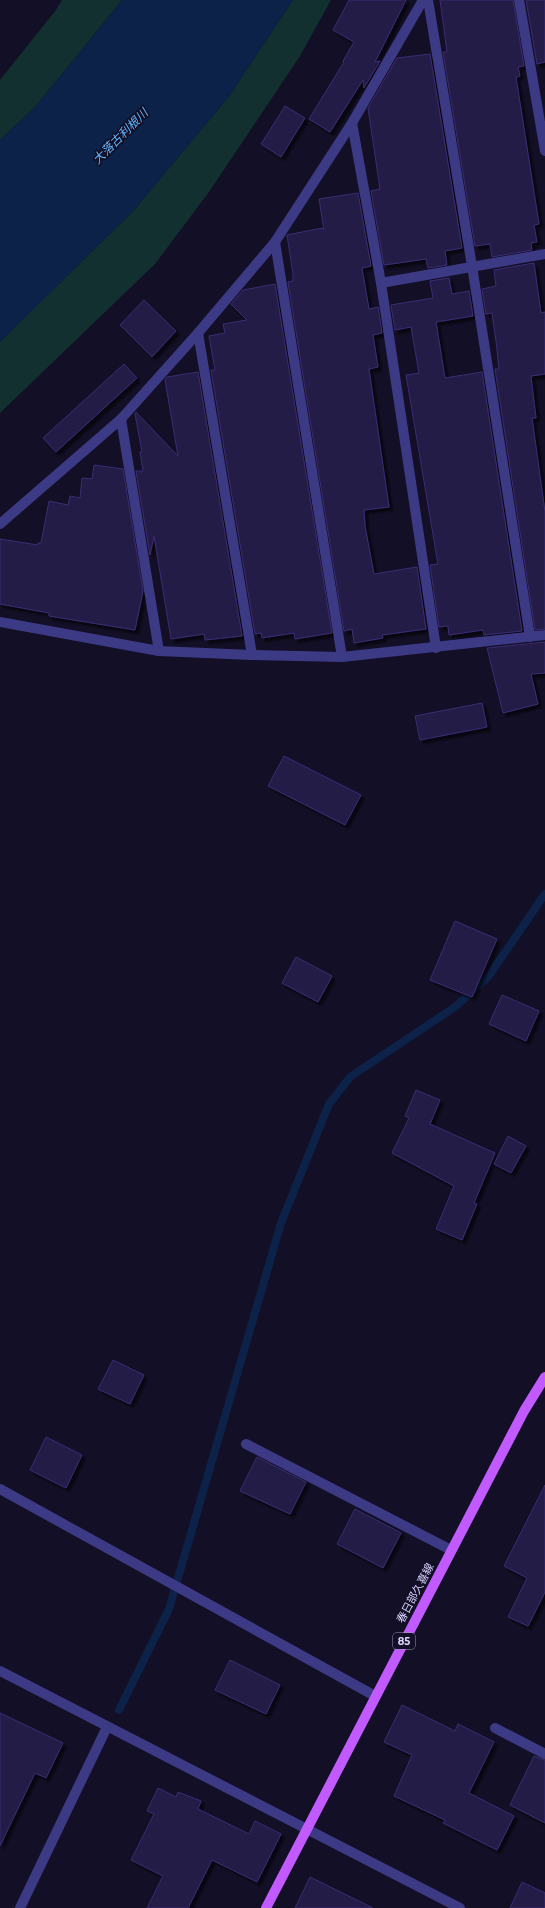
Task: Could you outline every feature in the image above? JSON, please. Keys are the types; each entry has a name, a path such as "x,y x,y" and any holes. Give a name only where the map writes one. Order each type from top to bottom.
{"main road":[{"name":"春日部久喜線","path":"266,1908 451,1550 524,1411 545,1376"}],"street":[{"path":"0,524 121,419 198,333 275,242 352,123 423,0"},
{"path":"428,0 472,266 530,637"},
{"path":"519,0 545,151"},
{"path":"352,123 381,284 436,648"},
{"path":"275,242 342,656"},
{"path":"381,284 472,266 545,254"},
{"path":"198,333 252,655"},
{"path":"121,419 159,651"},
{"path":"0,622 159,651 252,655 342,656 436,648 545,635"},
{"path":"246,1444 451,1550"},
{"path":"0,1488 375,1696"},
{"path":"0,1671 460,1908"},
{"path":"20,1908 107,1727"},
{"path":"495,1728 545,1754"}],"green space":[{"path":"62,0 122,0 36,106 0,140 0,80 56,10"},
{"path":"293,0 331,0 300,56 209,192 155,264 0,413 0,342 134,210 230,95"}],"water":[{"name":"大落古利根川","path":"122,0 293,0 230,95 134,210 0,342 0,140 36,106"}],"building":[{"path":"349,0 406,0 375,62 380,61 364,88 363,80 330,132 309,119 344,62 343,61 354,42 333,30"},
{"path":"440,0 513,0 524,66 518,67 520,76 516,77 539,224 534,225 537,242 531,243 532,250 492,257 490,244 475,246 443,52 447,52"},
{"path":"526,0 545,0 545,62 537,64"},
{"path":"430,54 462,248 445,251 447,265 428,268 426,259 384,265 371,191 380,189 368,108 397,58"},
{"path":"285,106 305,118 281,157 261,144"},
{"path":"358,193 371,266 362,268 369,309 378,307 382,333 373,335 378,367 369,369 389,507 364,510 365,526 374,574 417,567 426,629 382,635 383,638 354,643 352,629 344,631 288,282 293,281 293,274 287,235 322,228 324,230 319,199"},
{"path":"534,263 541,313 545,312 545,374 531,376 536,418 532,418 545,512 545,629 535,630 495,369 499,369 492,313 486,314 482,289 496,286 494,270"},
{"path":"449,278 452,294 469,291 473,316 436,322 445,378 482,372 522,631 484,635 483,630 449,635 448,626 439,627 430,565 438,564 406,375 419,373 411,327 395,330 391,305 433,298 430,281"},
{"path":"275,284 332,633 295,639 294,633 262,638 261,633 255,634 211,370 215,370 209,336 225,333 223,324 247,320 231,304 243,290"},
{"path":"144,300 176,331 152,357 120,325"},
{"path":"124,364 137,378 56,452 43,438"},
{"path":"198,372 242,636 205,640 204,634 171,639 154,536 150,555 136,471 143,471 140,452 142,452 135,414 136,412 178,456 165,380 167,377"},
{"path":"94,465 123,469 143,591 135,630 49,616 49,613 0,604 0,539 38,545 38,543 41,543 49,501 68,505 70,496 80,498 82,478 92,479"},
{"path":"545,642 545,673 531,674 538,704 503,713 487,648"},
{"path":"482,703 487,727 420,740 415,716"},
{"path":"284,756 361,795 345,825 268,786"},
{"path":"455,921 497,939 472,997 430,980"},
{"path":"296,957 332,976 318,1002 282,983"},
{"path":"502,995 539,1011 526,1041 489,1024"},
{"path":"416,1090 440,1100 430,1124 495,1153 474,1203 477,1204 462,1240 436,1229 454,1186 392,1153 409,1118 405,1116"},
{"path":"508,1136 526,1146 511,1173 494,1164"},
{"path":"113,1360 144,1375 130,1404 98,1389"},
{"path":"46,1437 82,1455 66,1488 30,1470"},
{"path":"257,1457 306,1482 290,1514 240,1491"},
{"path":"545,1485 545,1592 528,1626 508,1617 527,1578 504,1566"},
{"path":"355,1509 401,1533 383,1568 337,1544"},
{"path":"230,1660 280,1685 266,1714 215,1690"},
{"path":"402,1705 455,1731 458,1724 494,1742 469,1793 514,1816 497,1850 443,1823 445,1820 394,1796 412,1755 384,1742"},
{"path":"0,1713 63,1743 46,1778 35,1773 0,1846"},
{"path":"534,1756 545,1760 545,1823 510,1805"},
{"path":"158,1788 176,1797 178,1792 201,1801 198,1809 249,1834 255,1821 281,1834 257,1882 212,1860 188,1908 147,1908 163,1876 131,1860 154,1814 147,1811"},
{"path":"310,1877 373,1908 295,1908"},
{"path":"522,1882 545,1893 545,1908 510,1908"}],"waterway":[{"path":"119,1710 169,1609 281,1223 329,1104 350,1077 455,1007 488,977 545,894"}]}
